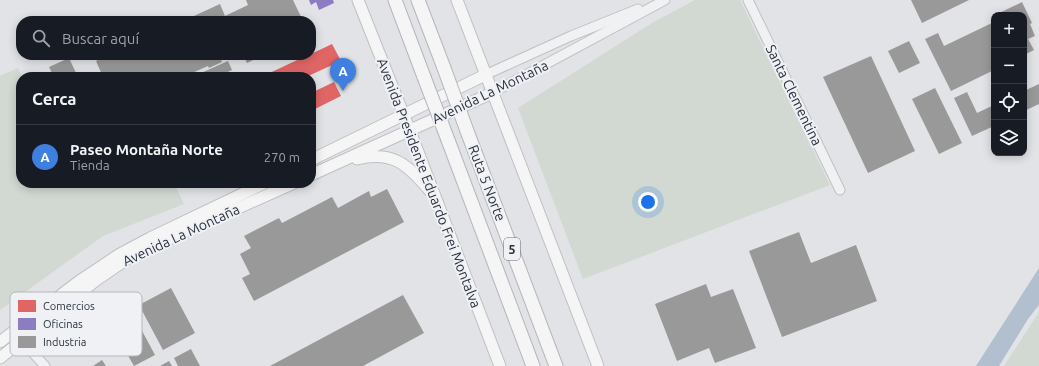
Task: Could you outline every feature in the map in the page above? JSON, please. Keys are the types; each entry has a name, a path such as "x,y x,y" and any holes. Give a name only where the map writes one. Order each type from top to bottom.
{"highway":[{"name":"Ruta 5 Norte","path":"395,0 533,366"},
{"name":"Ruta 5 Norte","path":"418,0 556,366"}],"main road":[{"name":"Avenida Presidente Eduardo Frei Montalva","path":"358,0 404,115 500,366"},
{"path":"457,0 598,366"},
{"name":"Avenida La Montaña","path":"316,158 485,75"},
{"name":"Avenida La Montaña","path":"316,173 492,93"},
{"path":"335,164 367,157 390,158 408,166 436,199"},
{"name":"Avenida La Montaña","path":"65,292 83,278 120,254 255,188"},
{"name":"Avenida La Montaña","path":"81,292 133,255 283,188"},
{"name":"Avenida La Montaña","path":"0,342 10,334"},
{"name":"Avenida La Montaña","path":"0,358 10,349"}],"street":[{"name":"Avenida La Montaña","path":"485,75 578,33 662,0"},
{"name":"Avenida La Montaña","path":"492,93 665,0"},
{"name":"Santa Clementina","path":"748,0 840,190"},
{"path":"35,356 44,366"}],"shaded area":[{"path":"695,0 740,0 830,185 583,279 518,108 652,23"},
{"path":"18,68 20,72 16,72 16,188 176,188 184,204 103,236 25,292 10,292 10,303 0,310 0,76"},
{"path":"1039,312 1039,366 1004,366"}],"water":[{"path":"1039,268 1039,305 1028,319 999,366 976,366"}],"building: Comercios":[{"path":"332,44 341,61 316,72 272,72 297,60 316,60 316,52"},
{"path":"334,82 341,96 316,108 316,91"}],"building: Oficinas":[{"path":"309,0 333,0 334,3 319,10 316,2 311,5"}],"building: Industria":[{"path":"246,0 293,0 301,16 225,16 248,5"},
{"path":"911,0 969,0 922,23"},
{"path":"1022,2 1027,12 1001,12"},
{"path":"220,4 225,16 194,16"},
{"path":"1027,12 1032,23 1030,24 1035,36 1028,39 1034,50 1027,54"},
{"path":"991,23 991,71 951,91 925,39 938,33 944,46"},
{"path":"909,41 920,63 899,73 888,51"},
{"path":"871,56 915,151 868,173 823,77"},
{"path":"65,60 70,60 76,72 52,72 49,67"},
{"path":"221,60 222,62 209,68 208,66 194,72 101,72 96,61"},
{"path":"246,60 253,60 247,63"},
{"path":"228,61 232,70 228,72 203,72"},
{"path":"1039,84 1039,104 1027,110 1027,90"},
{"path":"935,88 962,143 939,154 912,99"},
{"path":"967,92 977,113 991,106 991,127 972,136 954,98"},
{"path":"387,189 404,222 254,301 242,278 250,274 240,254 251,248 244,236 279,218 282,223 332,197 338,208 369,191 371,197"},
{"path":"799,232 811,263 856,245 877,301 782,337 749,251"},
{"path":"706,284 711,297 733,289 756,348 715,363 709,348 677,361 655,304"},
{"path":"171,288 195,333 163,350 142,311 142,303"},
{"path":"403,295 424,333 363,366 270,366"},
{"path":"142,331 155,355 134,366 128,356 142,356"},
{"path":"191,349 200,366 178,366 174,358"},
{"path":"102,360 106,366 93,366"},
{"path":"169,361 172,366 160,366"}],"place":[{"name":"Paseo Montaña Norte","path":"343,91"}]}
